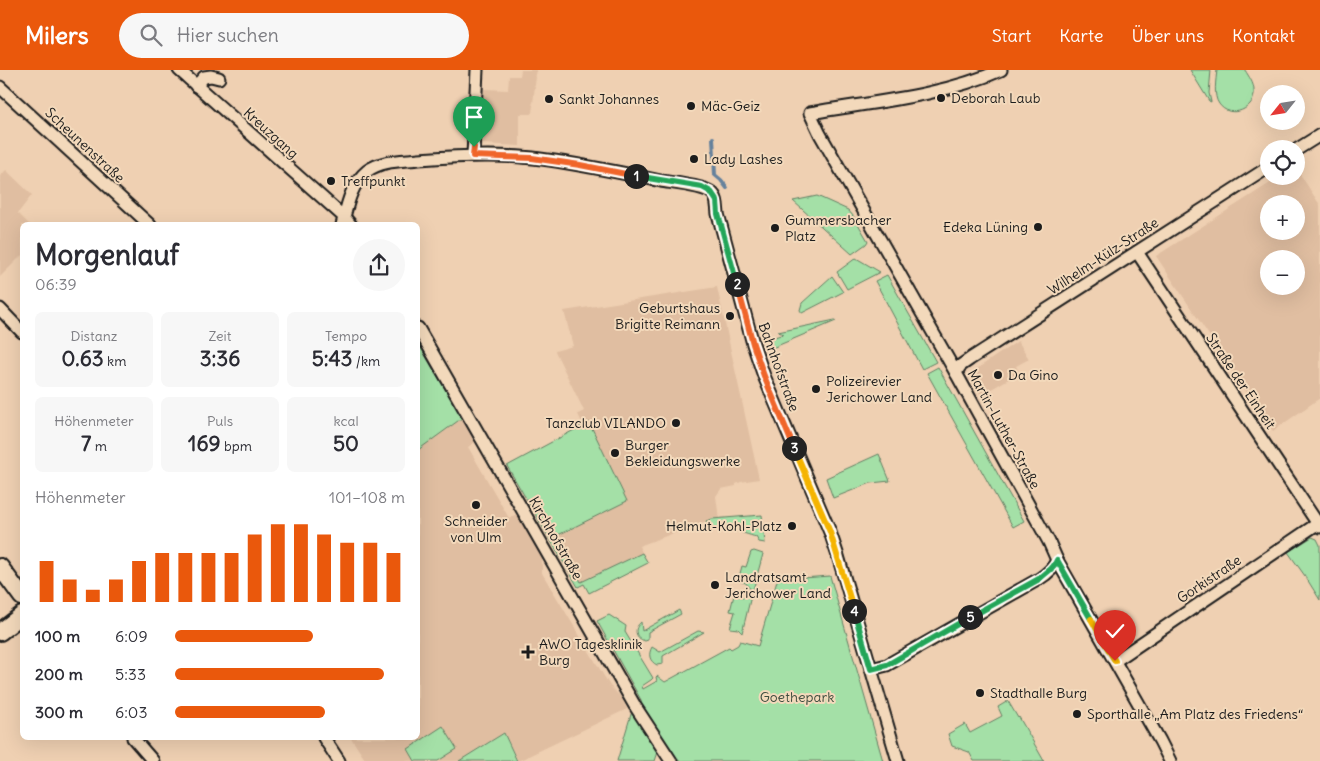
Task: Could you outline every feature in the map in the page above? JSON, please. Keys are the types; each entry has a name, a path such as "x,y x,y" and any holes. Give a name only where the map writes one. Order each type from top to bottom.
{"street":[{"name":"Kreuzgang","path":"178,70 346,222"},
{"path":"346,222 348,202 357,183 362,176 374,167 383,163 398,161 473,156 477,70"},
{"name":"Martin-Luther-Straße","path":"1001,70 978,80 926,93 810,113 1170,761"},
{"path":"196,86 204,77 219,78"},
{"name":"Scheunenstraße","path":"0,86 147,222"},
{"path":"1305,144 1320,135"},
{"name":"Bahnhofstraße","path":"473,156 532,158 580,165 701,188 711,192 717,201 718,214 753,344 764,376 830,532 898,761"},
{"name":"Wilhelm-Külz-Straße","path":"956,373 960,366 970,359 1260,173"},
{"name":"Straße der Einheit","path":"1137,252 1319,524"},
{"path":"0,309 20,330"},
{"name":"Kirchhofstraße","path":"420,331 635,706 672,761"},
{"name":"Gorkistraße","path":"1115,661 1319,524"},
{"path":"871,669 887,665 1039,579 1051,569 1057,560"},
{"path":"0,567 20,594"},
{"path":"0,632 20,617"},
{"path":"135,740 154,761"},
{"path":"325,740 340,761"}],"shaded area":[{"path":"521,70 537,70 534,76 536,77 535,85 533,86 535,86 532,113 520,114 520,146 482,144 484,89 508,90 509,76 520,76"},
{"path":"6,170 32,195 18,213 27,222 20,222 20,257 0,277 0,176"},
{"path":"1305,182 1320,205 1320,398 1273,431 1156,256 1267,185 1305,185"},
{"path":"717,287 759,479 741,482 736,484 736,486 721,489 716,496 719,519 712,519 639,546 644,556 578,587 507,466 583,425 578,414 584,411 555,351 573,346 564,311"},
{"path":"1018,341 1029,359 1016,366 1019,373 981,395 973,378 975,370"},
{"path":"462,418 475,442 468,447 509,518 517,514 542,558 542,573 610,686 621,697 627,709 518,761 504,733 459,761 366,761 352,740 420,740 420,449"}],"green space":[{"path":"1190,70 1211,70 1209,93 1211,102 1209,101"},
{"path":"1217,70 1245,70 1254,88 1254,97 1247,107 1235,112 1224,109 1219,104 1215,92"},
{"path":"817,196 848,210 868,241 866,244 852,254 793,201"},
{"path":"856,258 880,272 847,289 837,272"},
{"path":"887,275 936,362 922,369 875,281"},
{"path":"832,276 843,292 802,313 800,310 802,303"},
{"path":"835,320 772,348 768,339 784,334 778,332"},
{"path":"420,346 462,418 420,449"},
{"path":"938,367 1024,521 1013,527 927,373"},
{"path":"589,422 627,501 556,536 581,582 642,553 648,563 589,593 584,584 578,587 507,466"},
{"path":"879,454 890,481 871,483 833,498 826,478"},
{"path":"762,515 765,543 759,542 756,537 733,530 715,529 710,531 706,521 712,519"},
{"path":"1312,537 1317,539 1320,545 1320,600 1288,552"},
{"path":"751,552 763,554 753,590 746,583 738,581 742,566 746,567"},
{"name":"Goethepark","path":"779,574 802,578 830,576 883,761 678,761 641,704 641,700 597,621 609,615 626,626 625,632 653,678 642,686 643,689 657,681 657,676 665,682 729,647 731,649 738,645 740,641 758,646"},
{"path":"746,594 751,596 742,633 738,629 730,628 735,612 730,611 734,595 743,597"},
{"path":"679,610 681,614 648,632 648,640 642,640 637,636 636,630 641,622 642,631"},
{"path":"698,631 704,632 663,656 663,664 657,665 651,659 650,652 652,647 660,652"},
{"path":"1008,701 1044,761 974,761 969,752 952,746 948,734 965,724 970,733 1002,716 998,707"},
{"path":"633,709 659,749 655,761 617,761"},
{"path":"443,726 457,749 438,761 415,761 408,749"},
{"path":"504,733 517,761 459,761"}],"waterway":[{"path":"713,138 715,175 727,188"}],"place":[{"name":"Deborah Laub","path":"941,98"},
{"name":"Sankt Johannes","path":"549,99"},
{"name":"Mäc-Geiz","path":"691,106"},
{"name":"Lady Lashes","path":"694,159"},
{"name":"Treffpunkt","path":"331,181"},
{"name":"Edeka Lüning","path":"1038,227"},
{"name":"Gummersbacher Platz","path":"775,228"},
{"name":"Geburtshaus Brigitte Reimann","path":"730,316"},
{"name":"Da Gino","path":"998,375"},
{"name":"Polizeirevier Jerichower Land","path":"816,389"},
{"name":"Tanzclub VILANDO","path":"676,423"},
{"name":"Burger Bekleidungswerke","path":"615,453"},
{"name":"Schneider von Ulm","path":"476,505"},
{"name":"Helmut-Kohl-Platz","path":"792,526"},
{"name":"Landratsamt Jerichower Land","path":"715,585"},
{"name":"AWO Tagesklinik Burg","path":"528,652"},
{"name":"Stadthalle Burg","path":"980,693"},
{"name":"Sporthalle „Am Platz des Friedens“","path":"1077,714"}],"route":[{"path":"474,147 473,156 532,158 580,165 671,183 702,187 711,192 717,201 718,214 753,344 764,376 830,532 871,669 887,665 1039,579 1051,569 1057,560 1115,661"}]}
